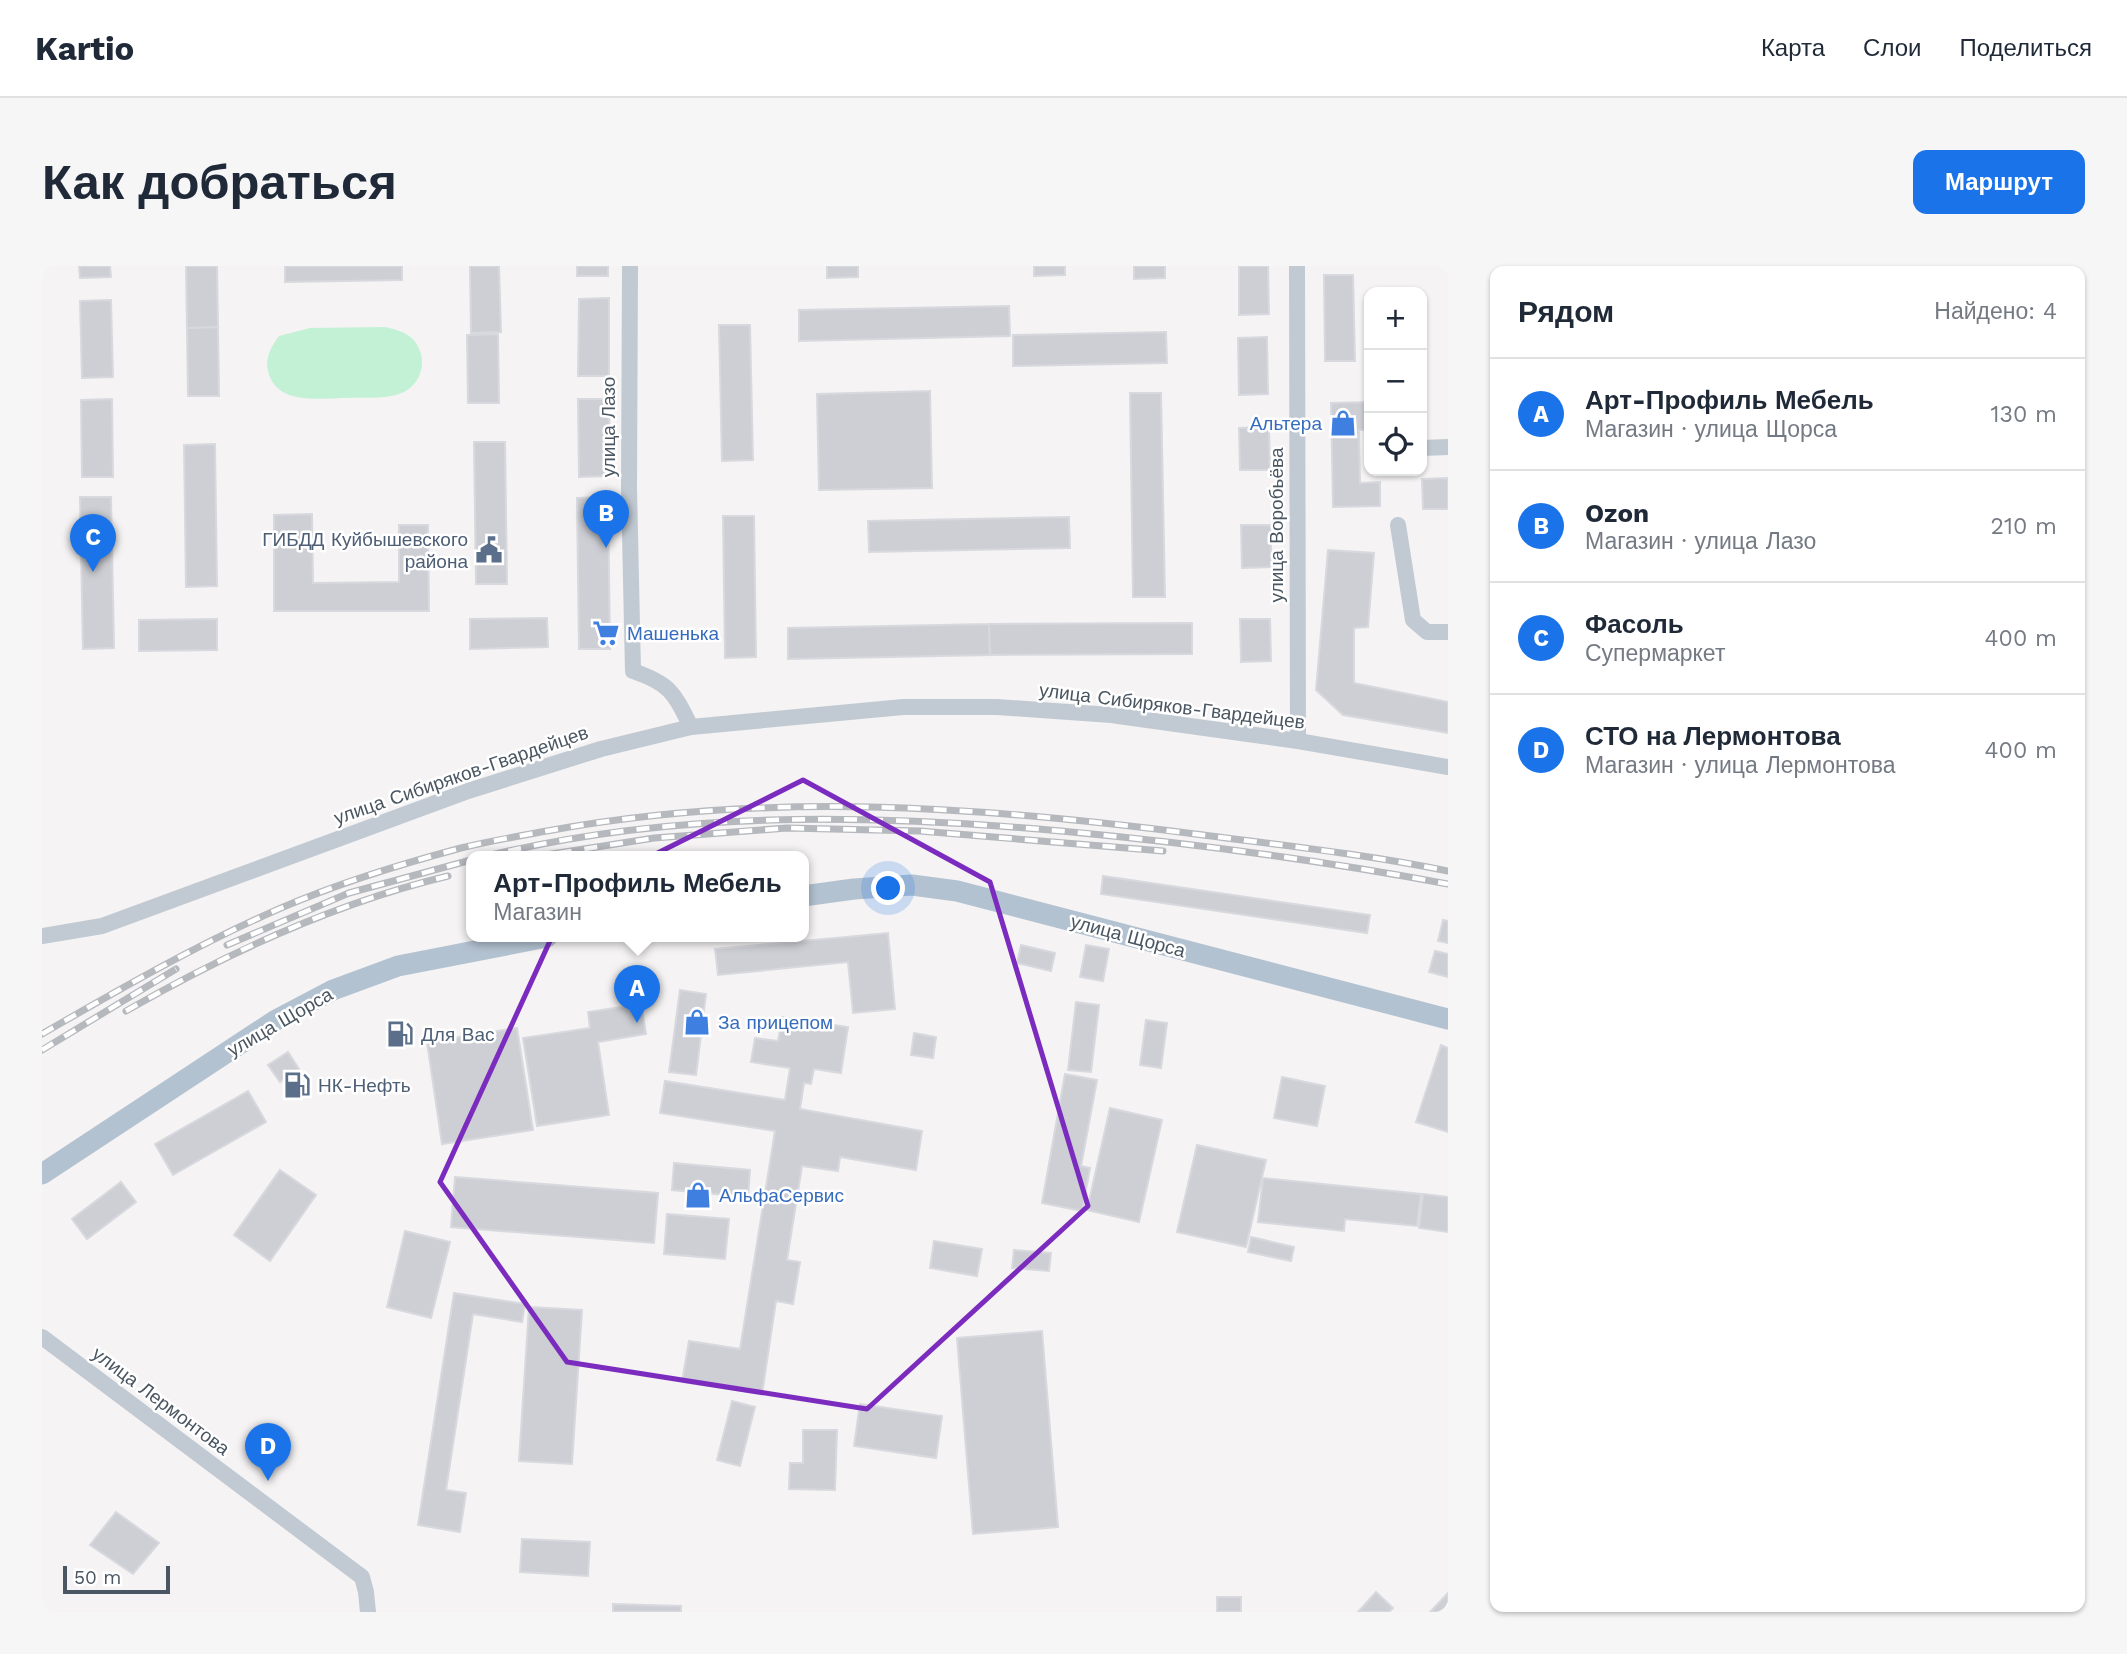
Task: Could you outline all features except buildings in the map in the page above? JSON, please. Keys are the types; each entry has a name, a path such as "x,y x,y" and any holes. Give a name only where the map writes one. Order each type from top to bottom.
{"main road":[{"name":"улица Щорса","path":"809,895 912,885 957,891 1448,1019"},
{"name":"улица Щорса","path":"42,1174 276,1020 333,990 398,966 517,942"}],"street":[{"name":"улица Лазо","path":"631,266 629,475 633,671 654,678 674,693 691,727"},
{"name":"улица Воробьёва","path":"1297,266 1298,741"},
{"path":"1427,448 1448,447"},
{"path":"1398,525 1413,620 1427,632 1448,632"},
{"name":"улица Сибиряков-Гвардейцев","path":"42,936 102,926 468,791 601,749 691,727 903,707 997,708 1111,715 1298,741 1448,766"},
{"name":"улица Лермонтова","path":"42,1337 362,1577 368,1612"}],"highlighted area":[{"path":"803,780 990,882 1088,1206 867,1409 567,1362 440,1182 570,897"}],"green space":[{"path":"385,327 403,332 412,338 421,354 419,377 404,392 380,398 300,398 280,390 268,371 268,357 279,336 310,328"}],"railway":[{"path":"42,1034 189,952 325,890 472,845 628,818 790,807 952,810 1114,824 1354,855 1448,871"},
{"path":"511,851 626,831 698,824 770,820 916,821 1158,841 1303,860 1448,884"},
{"path":"571,851 654,838 787,828 920,831 1163,851"},
{"path":"227,945 349,893 466,861"},
{"path":"126,1011 203,969 282,932 364,900 448,876"},
{"path":"42,1050 176,969"}],"place":[{"name":"Альтера","path":"1343,423"},
{"name":"Ozon","path":"606,548"},
{"name":"ГИБДД Куйбышевского района","path":"489,550"},
{"name":"Фасоль","path":"93,572"},
{"name":"Машенька","path":"606,633"},
{"name":"За прицепом","path":"697,1022"},
{"name":"Арт-Профиль Мебель","path":"637,1023"},
{"name":"Для Вас","path":"400,1034"},
{"name":"НК-Нефть","path":"297,1085"},
{"name":"АльфаСервис","path":"698,1195"},
{"name":"СТО на Лермонтова","path":"268,1481"}]}
